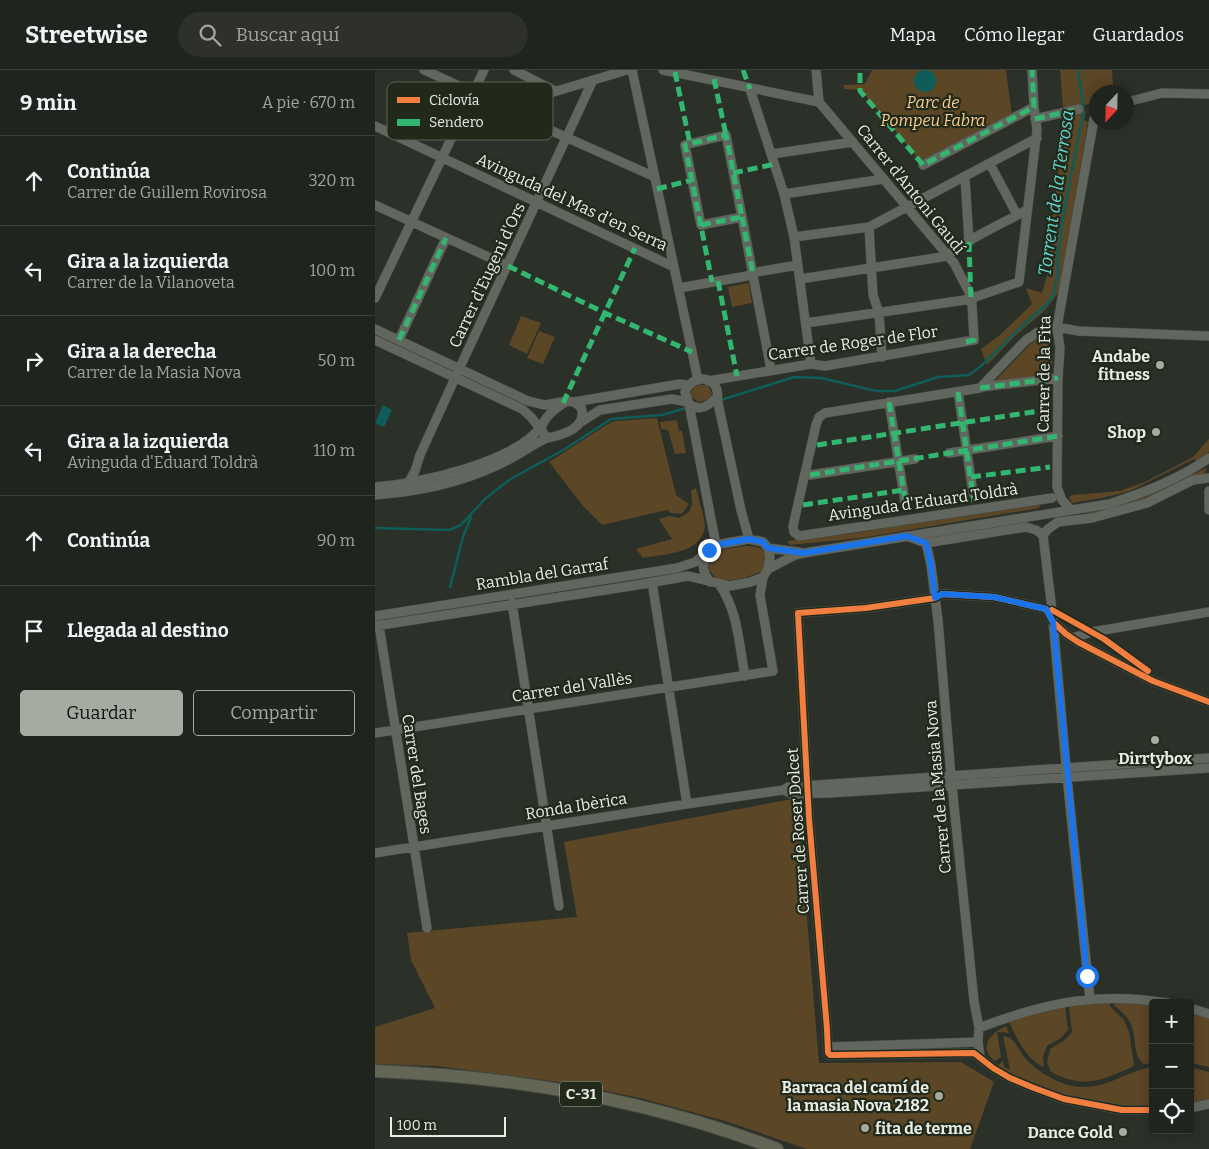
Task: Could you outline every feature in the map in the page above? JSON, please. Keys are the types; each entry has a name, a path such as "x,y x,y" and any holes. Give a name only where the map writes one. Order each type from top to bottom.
{"highway":[{"name":"C-31","path":"375,1071 460,1076 611,1100 705,1125 777,1149"}],"street":[{"path":"424,70 451,82"},
{"path":"478,82 484,70"},
{"path":"514,70 537,82"},
{"path":"555,91 598,76 627,70"},
{"path":"632,70 674,267 703,380"},
{"path":"663,70 819,102 816,70"},
{"path":"806,323 965,300 971,301 1019,282 1037,138 1033,70"},
{"name":"Carrer d'Eugeni d'Ors","path":"408,483 415,471 420,455 459,368 598,76"},
{"path":"751,89 773,154 794,238 811,364"},
{"path":"1134,100 1162,93 1209,94"},
{"name":"Carrer d'Antoni Gaudí","path":"819,102 954,263 971,301 974,340"},
{"path":"923,165 1034,107"},
{"path":"1035,119 1079,109"},
{"name":"Avinguda del Mas d'en Serra","path":"375,126 387,132"},
{"path":"553,130 655,176"},
{"name":"Carrer de la Fita","path":"1044,514 1057,487 1060,348 1057,328 1093,130"},
{"path":"742,217 701,225 685,145 726,134 753,274 771,370"},
{"path":"794,238 869,227 905,206 965,178 1037,138"},
{"name":"Avinguda del Mas d'en Serra","path":"405,140 674,267"},
{"path":"375,298 449,140"},
{"path":"773,154 853,142"},
{"path":"990,164 1017,215"},
{"path":"965,178 969,242"},
{"path":"784,194 884,180"},
{"path":"375,205 508,266"},
{"path":"800,279 948,256 969,242 1027,210"},
{"path":"869,227 873,295 879,313 882,357"},
{"path":"399,340 446,238"},
{"path":"679,288 798,265"},
{"path":"980,388 1026,340 1038,332 1057,328 1078,331 1209,336"},
{"path":"375,329 529,401 545,406 680,384 687,386"},
{"path":"375,340 522,410 541,428 547,438"},
{"name":"Carrer de Roger de Flor","path":"703,380 811,364 823,366 974,340"},
{"name":"Carrer de Roger de Flor","path":"718,393 725,380 737,376"},
{"path":"905,502 889,402 1058,378"},
{"path":"713,548 689,403 685,392 691,382 703,380 714,384 718,393 741,510 749,539"},
{"path":"958,392 973,493"},
{"path":"375,495 430,488 496,466 547,438 567,432 586,417 600,410 672,399 701,408 707,407 718,393"},
{"path":"570,401 578,404 582,412 580,423"},
{"path":"375,487 408,483 464,469 495,457 531,438 541,428 550,414 570,401"},
{"name":"Avinguda d'Eduard Toldrà","path":"889,402 825,413 819,417 793,526 794,532 799,536 1052,498"},
{"path":"949,453 1057,436"},
{"path":"1197,466 1209,458"},
{"path":"810,475 915,459"},
{"path":"1197,466 1209,463"},
{"name":"Avinguda d'Eduard Toldrà","path":"804,553 1109,504 1136,495 1197,466"},
{"name":"Avinguda d'Eduard Toldrà","path":"907,536 926,543 1026,528 1036,530 1043,535 1048,529 1059,522 1092,518 1147,503 1193,480 1209,478"},
{"path":"1057,487 1062,500 1071,510"},
{"path":"1209,491 1209,510"},
{"name":"Avinguda d'Eduard Toldrà","path":"1057,512 1092,518"},
{"path":"1043,535 1090,999"},
{"path":"745,676 733,608 725,593 704,572 703,562 713,548 749,539 763,542 768,548 770,557 765,573"},
{"name":"Carrer de la Masia Nova","path":"926,543 935,598 973,1001 979,1028 980,1056"},
{"name":"Rambla del Garraf","path":"375,616 677,568 695,562 713,548"},
{"path":"768,548 804,553"},
{"path":"714,583 730,586 751,582 795,555 804,553"},
{"name":"Carrer del Vallès","path":"375,733 773,671 760,595 765,573"},
{"name":"Rambla del Garraf","path":"377,625 688,576 714,583"},
{"path":"652,582 687,804"},
{"path":"935,598 942,594 994,597 1046,609 1053,622 1071,638 1153,681 1209,702"},
{"name":"Carrer de Roser Dolcet","path":"828,1047 808,789 798,613 866,608 935,598"},
{"path":"512,604 559,906"},
{"path":"1071,638 1092,632 1209,612"},
{"name":"Carrer del Bages","path":"377,625 427,928"},
{"name":"Ronda Ibèrica","path":"952,780 1066,767 1209,758"},
{"name":"Ronda Ibèrica","path":"375,853 783,790 792,794 808,789 952,780 1067,777 1209,768"},
{"path":"979,1028 1036,1008 1067,1002 1112,998 1149,1001"},
{"path":"1194,1009 1209,1014"},
{"path":"978,1042 828,1047 827,1053 830,1055 974,1053 1010,1078 1064,1099 1122,1110 1149,1110"},
{"path":"1194,1107 1209,1104"}],"green space":[{"name":"Parc de Pompeu Fabra","path":"872,70 1006,70 1012,116 922,163 861,90 844,89 844,85 865,84"},
{"path":"1060,70 1112,70 1113,85 1089,85 1089,104 1063,107"},
{"path":"1086,111 1084,120 1088,122 1059,292 1045,310 1014,337 987,365 981,349 1001,334 1032,304 1026,288 1042,293 1048,272 1046,271 1063,131 1070,114"},
{"path":"749,283 752,303 732,307 728,287"},
{"path":"521,316 541,323 527,354 509,345"},
{"path":"539,331 555,337 543,364 527,358"},
{"path":"1041,338 1049,344 1051,349 1051,376 994,382 1034,340"},
{"path":"708,385 712,393 710,399 699,402 690,396 693,387"},
{"path":"657,418 676,495 689,504 682,514 671,513 667,510 602,525 583,506 549,462 615,421"},
{"path":"677,420 679,431 682,431 686,453 675,454 668,430 661,429 660,422"},
{"path":"1209,439 1209,452 1196,461 1194,459 1130,491 1072,503 1069,497 1073,495 1120,491 1145,482 1193,457"},
{"path":"1207,468 1203,476 1144,500 1096,515 1083,513 1128,503"},
{"path":"696,488 705,523 702,535 697,542 690,547 671,554 643,558 636,549 672,539 659,519 670,516 679,518 689,512 692,505 691,491"},
{"path":"1040,505 1039,508 861,538 790,545 787,541 856,533 944,517"},
{"path":"745,546 757,547 765,554 764,569 760,572 740,579 724,580 719,579 709,569 708,565 711,556 718,551"},
{"path":"797,798 819,1063 961,1062 994,1082 970,1149 807,1149 725,1121 640,1098 567,1083 436,1066 375,1064 375,1027 435,1008 411,960 407,933 577,917 564,842"},
{"path":"1113,1001 1149,1004 1149,1063 1144,1064 1140,1061 1136,1052 1131,1023 1114,1005"},
{"path":"1110,1002 1110,1006 1124,1020 1129,1032 1134,1065 1101,1079 1083,1082 1051,1072 1047,1062 1050,1049 1065,1040 1072,1032 1069,1005"},
{"path":"1065,1006 1068,1030 1061,1038 1047,1046 1043,1057 1044,1067 1027,1054 1009,1022 1040,1011"},
{"path":"1194,1013 1209,1018 1209,1067 1194,1064"},
{"path":"1006,1026 1009,1033 997,1032 1001,1057 995,1061 987,1051 988,1041 995,1032"},
{"path":"1003,1036 1011,1039 1023,1056 1038,1070 1052,1079 1068,1085 1092,1087 1149,1068 1149,1106 1112,1105 1072,1097 1034,1084 997,1066 1003,1061 1004,1067 1010,1070"},
{"path":"1194,1068 1209,1072 1209,1100 1194,1103"}],"water":[{"path":"925,70 933,73 936,81 933,89 925,92 917,89 914,81 917,73"},
{"path":"383,405 392,410 384,427 375,423"}],"waterway":[{"name":"Torrent de la Terrosa","path":"721,400 794,377 821,378 876,391 895,391 938,377 969,375 980,367 1046,305 1054,294 1064,211 1083,114 1078,70"},
{"name":"Torrent de la Terrosa","path":"375,528 449,530 461,525 485,499 509,480 565,449 611,419 662,415 686,408"},
{"path":"450,587 463,537 471,517"}],"marked path":[{"path":"743,70 750,89"},
{"path":"860,73 860,91 923,165 1034,107 1032,70"},
{"path":"675,72 690,144"},
{"path":"714,79 726,135"},
{"path":"1035,119 1079,109"},
{"path":"701,225 742,217 726,135 685,145 712,282"},
{"path":"733,173 775,164"},
{"path":"657,189 692,180"},
{"path":"742,217 753,274"},
{"path":"399,340 446,238"},
{"path":"969,242 971,301"},
{"path":"563,403 635,248"},
{"path":"508,266 605,313 692,352"},
{"path":"718,281 737,376"},
{"path":"966,342 974,340 974,337"},
{"path":"980,388 1058,378"},
{"path":"958,392 974,502"},
{"path":"889,402 907,511"},
{"path":"817,445 1052,409"},
{"path":"810,475 1058,436"},
{"path":"971,477 1050,467"},
{"path":"803,505 904,490"}],"cycle path":[{"path":"1149,1110 1122,1110 1064,1099 1010,1078 974,1053 835,1055 828,1053 809,818 798,613 866,608 935,598 942,594 994,597 1046,609 1053,622 1078,642 1153,681 1209,702"},
{"path":"1052,610 1104,639 1148,671"}],"place":[{"name":"Andabe fitness","path":"1160,365"},
{"name":"Shop","path":"1156,432"},
{"name":"Dirrtybox","path":"1155,740"},
{"name":"Barraca del camí de la masia Nova 2182","path":"939,1096"},
{"name":"fita de terme","path":"865,1128"},
{"name":"Dance Gold","path":"1123,1132"}],"route":[{"path":"709,550 716,545 749,539 763,542 768,548 804,553 907,536 926,543 935,598 942,594 994,597 1046,609 1053,622 1087,976"}]}
